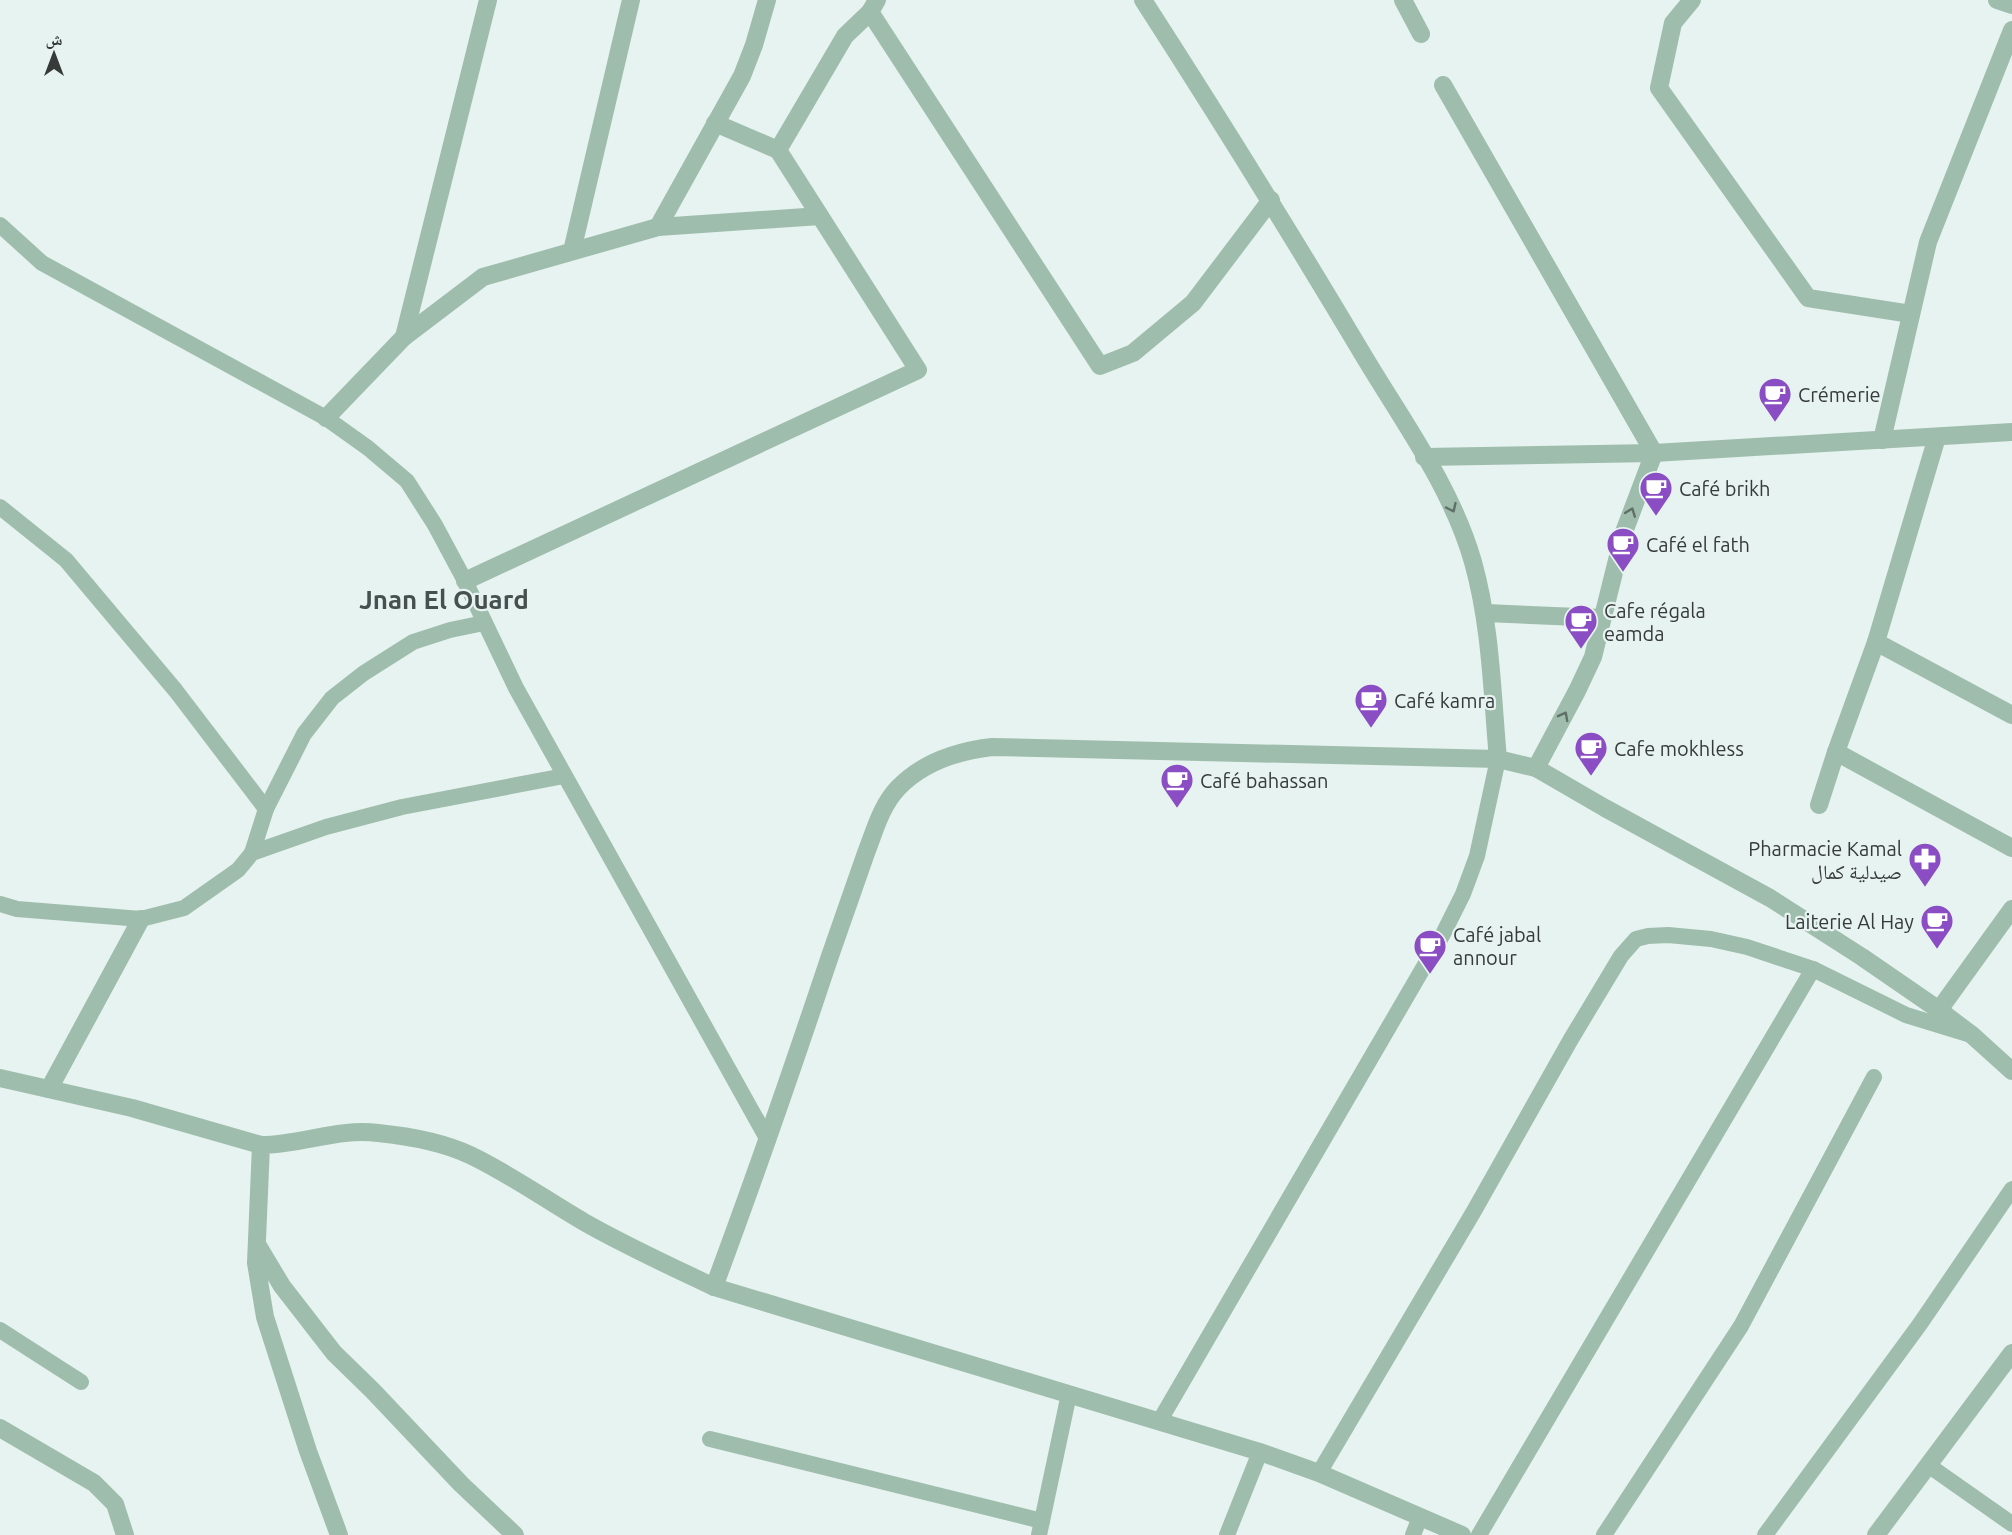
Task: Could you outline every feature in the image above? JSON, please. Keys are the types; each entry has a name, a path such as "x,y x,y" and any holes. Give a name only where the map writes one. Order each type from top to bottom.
{"street":[{"path":"404,337 488,0"},
{"path":"572,251 631,0"},
{"path":"658,227 746,66 767,0"},
{"path":"1143,0 1270,200 1425,457 1453,510 1472,560 1486,613 1498,759"},
{"path":"1403,0 1421,34"},
{"path":"1692,0 1673,23 1659,88 1808,298 1911,314"},
{"path":"1997,0 2012,5"},
{"path":"778,150 845,36 874,6 1100,366 1133,353 1192,303 1270,200"},
{"path":"1882,440 1928,242 2012,30"},
{"path":"1443,85 1654,453"},
{"path":"465,581 918,370 778,150 715,123"},
{"path":"326,418 404,337 483,277 658,227 820,216"},
{"path":"1425,457 1654,453 2012,432"},
{"path":"1819,805 1876,642 1937,437"},
{"path":"1536,768 1593,657 1624,532 1654,453"},
{"path":"1486,613 1602,618"},
{"path":"1876,642 2012,715"},
{"path":"714,1287 768,1140 848,903 883,808 905,783 938,761 970,750 992,747 1498,759 1536,768 1770,898 1939,1010 1972,1035 2012,1071"},
{"path":"1836,752 2012,847"},
{"path":"1939,1010 2012,909"},
{"path":"49,1089 141,919"},
{"path":"0,1078 132,1108 261,1145 290,1144 348,1132 375,1132 439,1145 469,1155 584,1222 714,1287 1260,1452 1319,1473 1462,1535"},
{"path":"261,1145 257,1243 258,1279 265,1317 308,1451 339,1535"},
{"path":"257,1243 282,1286 334,1353 461,1484 515,1535"},
{"path":"1876,1535 2012,1353"},
{"path":"0,1428 94,1483 115,1504 124,1535"}],"lane":[{"path":"0,225 42,263 326,418 368,448 407,482 435,525 564,776 768,1140"},
{"path":"0,507 66,560 176,691 266,809"},
{"path":"0,904 17,909 141,919 184,908 238,870 252,853 266,809 304,734 332,698 364,673 413,642 450,630 484,623"},
{"path":"1159,1422 1443,934 1463,894 1477,856 1498,759"},
{"path":"252,853 326,827 402,807 564,776"},
{"path":"1319,1473 1474,1211 1571,1039 1629,945 1636,939 1668,935 1711,939 1756,950 1814,969 1906,1015 1972,1035"},
{"path":"1479,1535 1814,969"},
{"path":"1604,1535 1741,1326 1874,1077"},
{"path":"1765,1535 1920,1324 2012,1189"},
{"path":"0,1330 81,1382"},
{"path":"710,1440 1041,1528 1069,1394"},
{"path":"1227,1535 1260,1452"},
{"path":"1928,1465 2012,1524"},
{"path":"1413,1535 1420,1517"}],"place":[{"name":"Crémerie","path":"1775,423"},
{"name":"Café brikh","path":"1656,517"},
{"name":"Café el fath","path":"1623,573"},
{"name":"Cafe régala eamda","path":"1581,650"},
{"name":"Café kamra","path":"1371,729"},
{"name":"Cafe mokhless","path":"1591,777"},
{"name":"Café bahassan","path":"1177,809"},
{"name":"Pharmacie Kamal صيدلية كمال","path":"1925,888"},
{"name":"Laiterie Al Hay","path":"1937,950"},
{"name":"Café jabal annour","path":"1430,975"}],"district":[{"name":"Jnan El Ouard","path":"444,599"}]}
